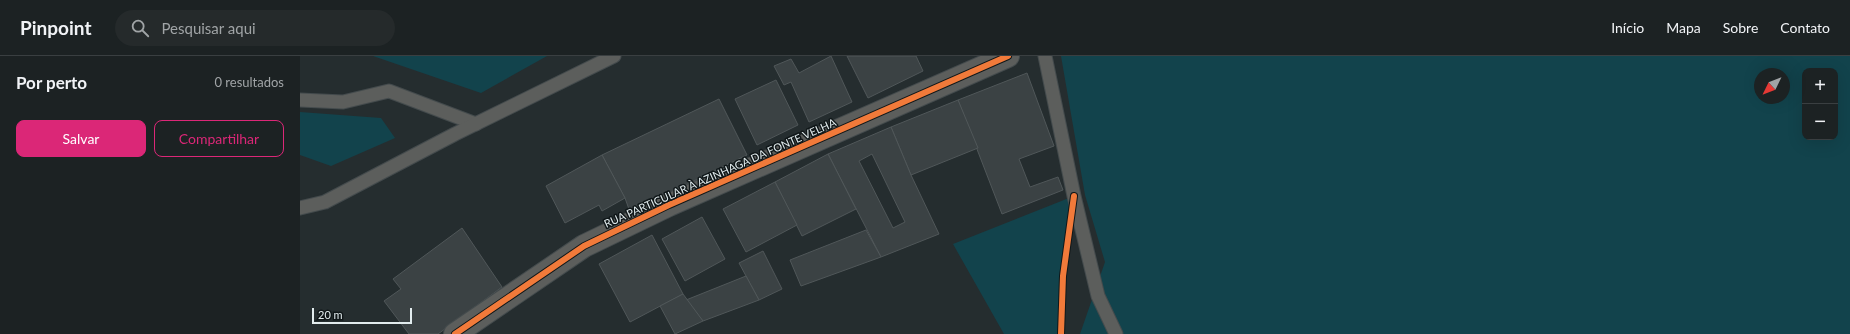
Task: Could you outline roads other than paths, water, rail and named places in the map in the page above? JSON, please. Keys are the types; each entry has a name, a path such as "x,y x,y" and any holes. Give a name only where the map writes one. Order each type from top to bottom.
{"street":[{"name":"RUA PARTICULAR À AZINHAGA DA FONTE VELHA","path":"455,334 584,246 669,205 1008,56"}],"lane":[{"path":"300,208 325,202 476,124 614,56"},
{"path":"1045,56 1074,196 1098,296 1116,334"},
{"path":"300,100 343,102 389,91 476,124"}]}
